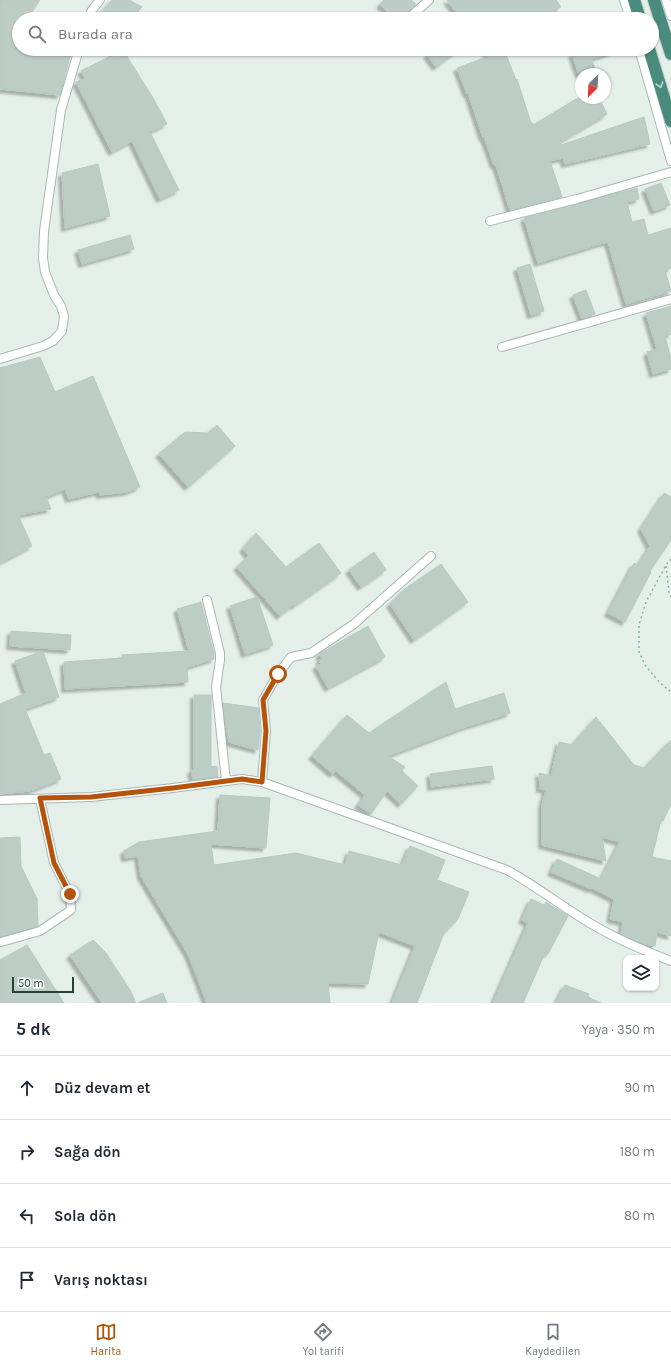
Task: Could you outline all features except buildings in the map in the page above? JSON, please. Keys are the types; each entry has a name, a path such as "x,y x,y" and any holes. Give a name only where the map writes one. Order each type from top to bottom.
{"highway":[{"path":"634,0 638,12"},
{"path":"654,0 658,12"},
{"path":"659,16 671,54"},
{"path":"651,56 671,121"}],"street":[{"path":"91,12 100,0"},
{"path":"416,12 429,0"},
{"path":"624,0 628,12"},
{"path":"666,0 671,16"},
{"path":"0,359 43,346 54,341 62,331 64,316 61,306 54,295 45,272 43,258 44,231 62,110 77,56"},
{"path":"640,56 671,161"},
{"path":"490,221 577,199 671,172"},
{"path":"502,347 671,299"},
{"path":"262,782 266,731 263,700 278,674 291,657 311,653 354,624 431,556"},
{"path":"207,600 220,653 216,687 226,782"},
{"path":"0,800 91,797 242,779 262,782 507,870 530,882 595,926 627,944 671,961"},
{"path":"1,942 40,931 71,910 70,894 54,863 40,798"}],"path":[{"path":"671,559 666,565 646,602 639,625 639,652 645,665 660,683 671,692"},
{"path":"666,565 668,593 671,597"}],"route":[{"path":"70,894 54,863 40,798 91,797 242,779 262,782 266,731 263,700 278,674"}]}
